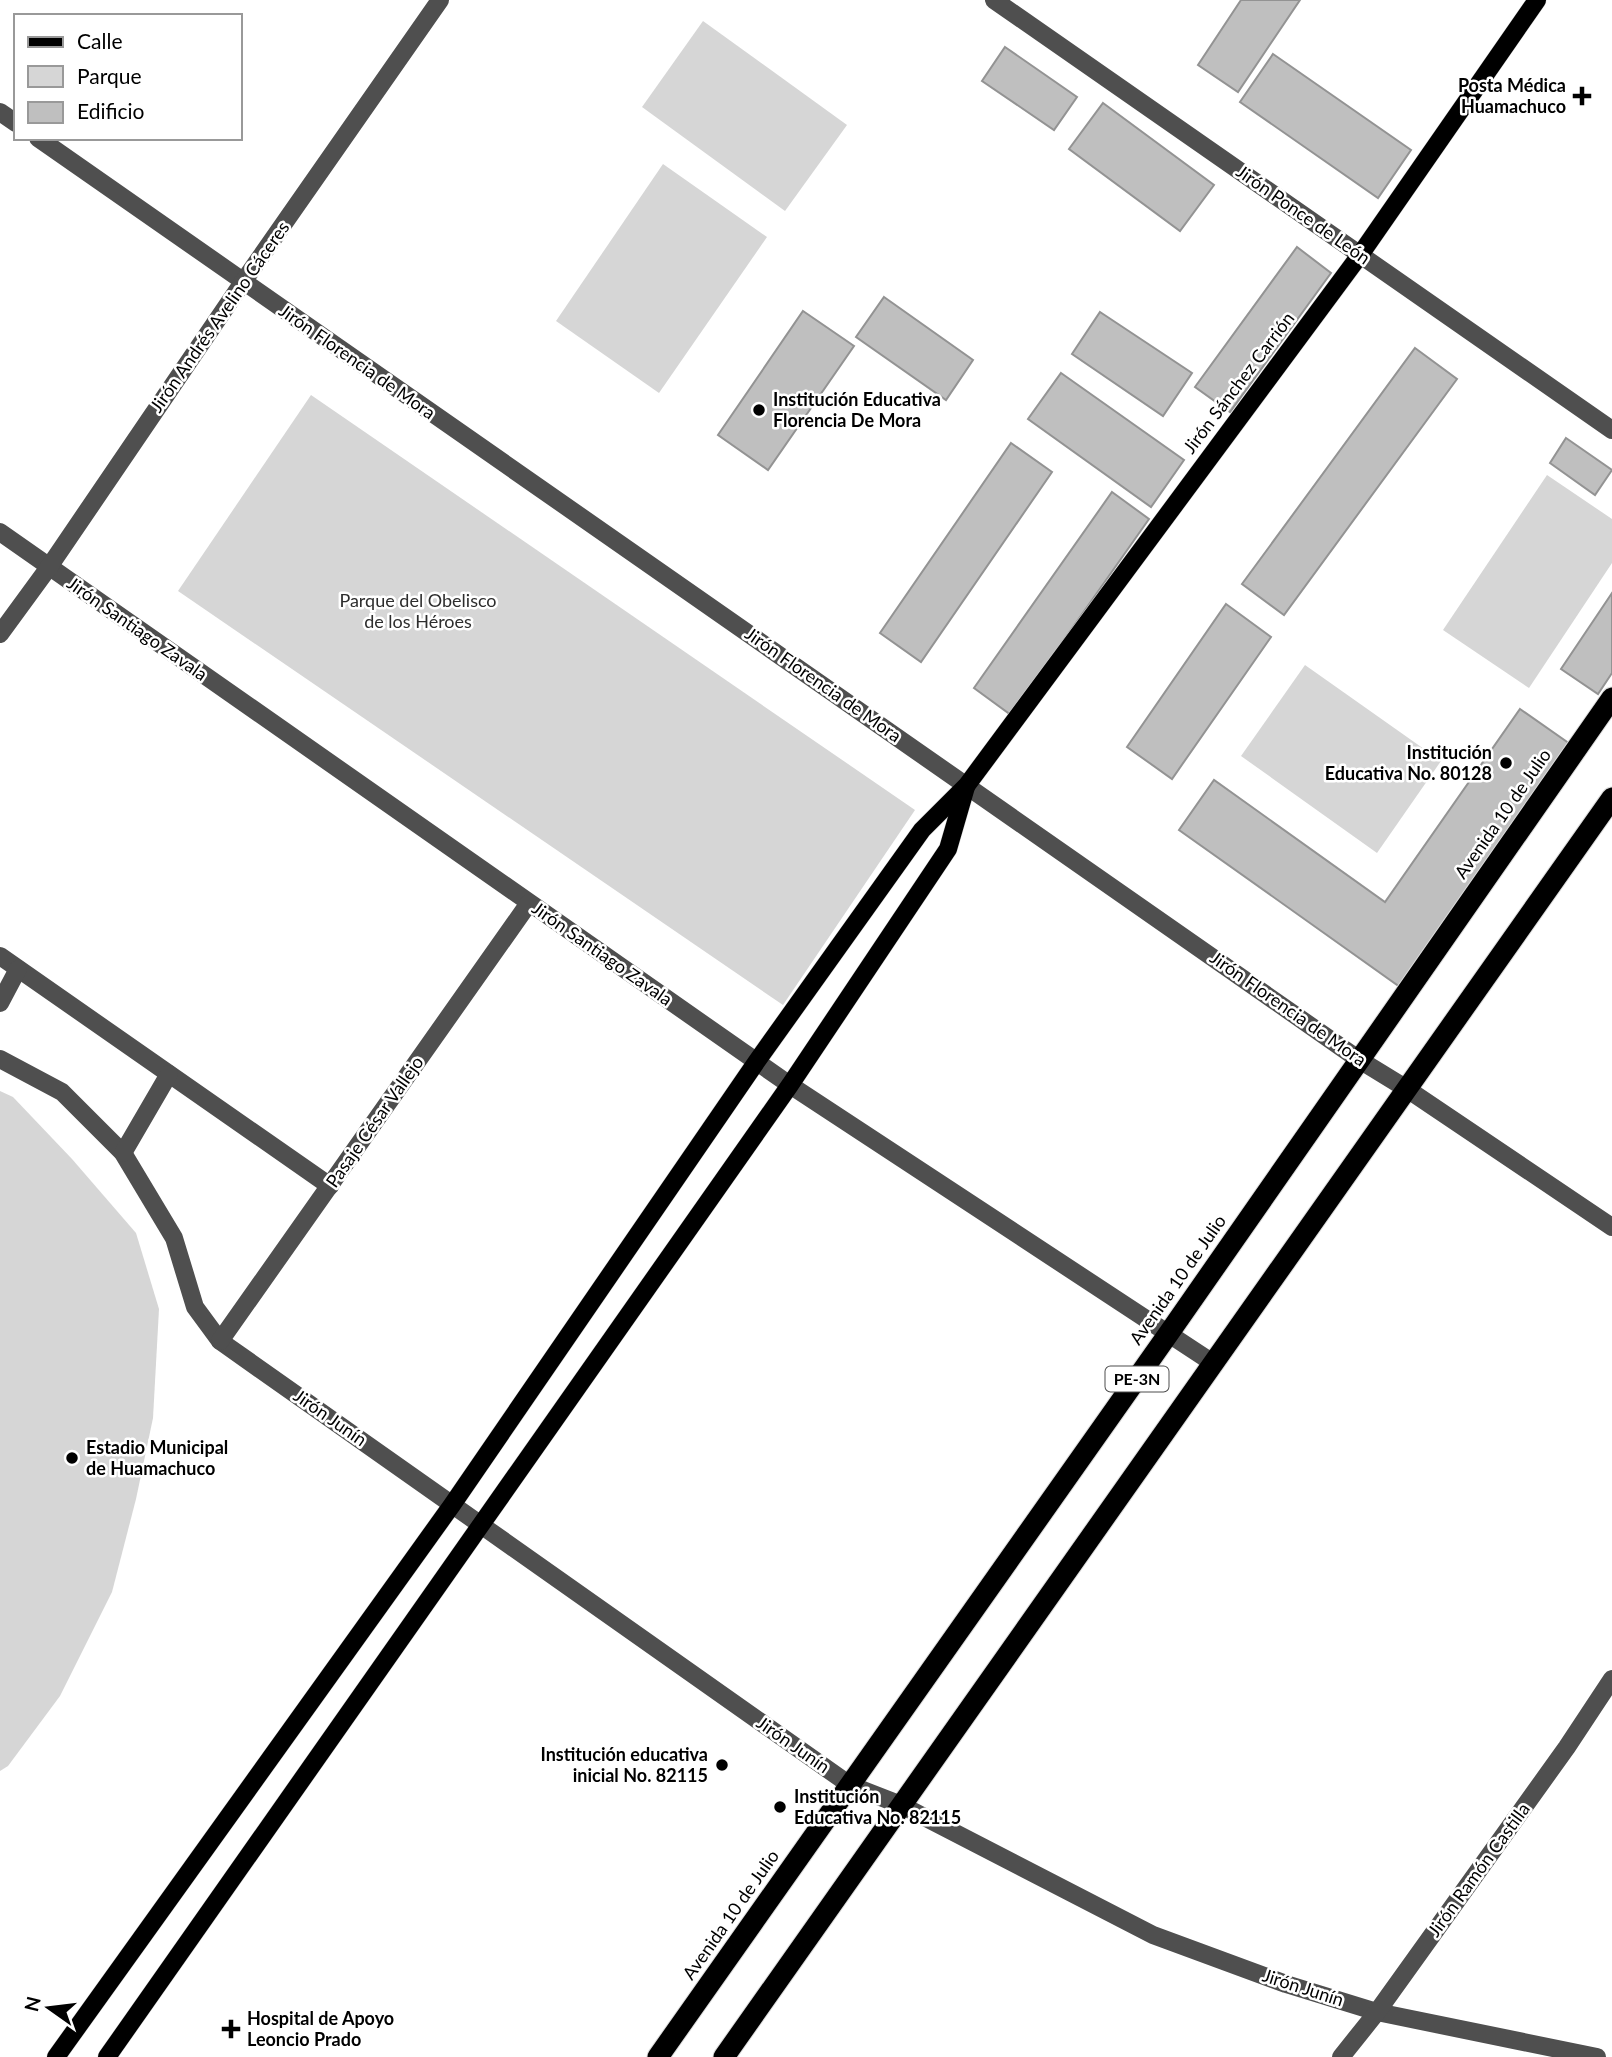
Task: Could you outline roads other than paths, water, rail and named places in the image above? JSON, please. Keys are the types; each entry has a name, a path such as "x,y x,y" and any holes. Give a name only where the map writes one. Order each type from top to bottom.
{"highway":[{"name":"Avenida 10 de Julio","path":"658,2057 1169,1333 1612,698"},
{"name":"PE-3N","path":"724,2057 1612,798"}],"main road":[{"name":"Jirón Sánchez Carrión","path":"967,785 1360,254 1537,0"},
{"path":"56,2057 452,1505 757,1062 922,830 967,785"},
{"path":"107,2057 790,1085 948,849 967,785"}],"street":[{"name":"Jirón Andrés Avelino Cáceres","path":"0,635 440,0"},
{"name":"Jirón Ponce de León","path":"994,0 1612,430"},
{"name":"Jirón Florencia de Mora","path":"41,140 1359,1059 1612,1227"},
{"name":"Jirón Santiago Zavala","path":"0,532 790,1085 1213,1363"},
{"name":"Pasaje César Vallejo","path":"220,1341 529,903"},
{"path":"0,956 330,1185"},
{"path":"0,1003 18,969"},
{"name":"Jirón Junín","path":"0,1059 62,1092 123,1153 174,1238 195,1307 220,1341 849,1785 901,1805 1153,1935 1286,1984 1377,2012 1597,2057"},
{"path":"123,1153 169,1074"},
{"name":"Jirón Ramón Castilla","path":"1341,2057 1377,2012 1567,1748 1612,1679"}],"place":[{"name":"Posta Médica Huamachuco","path":"1582,96"},
{"name":"Institución Educativa Florencia De Mora","path":"759,410"},
{"name":"Institución Educativa No. 80128","path":"1506,763"},
{"name":"Estadio Municipal de Huamachuco","path":"72,1458"},
{"name":"Institución educativa inicial No. 82115","path":"722,1765"},
{"name":"Institución Educativa No. 82115","path":"780,1807"},
{"name":"Hospital de Apoyo Leoncio Prado","path":"231,2029"}],"park label":[{"name":"Parque del Obelisco de los Héroes","path":"418,611"}]}
